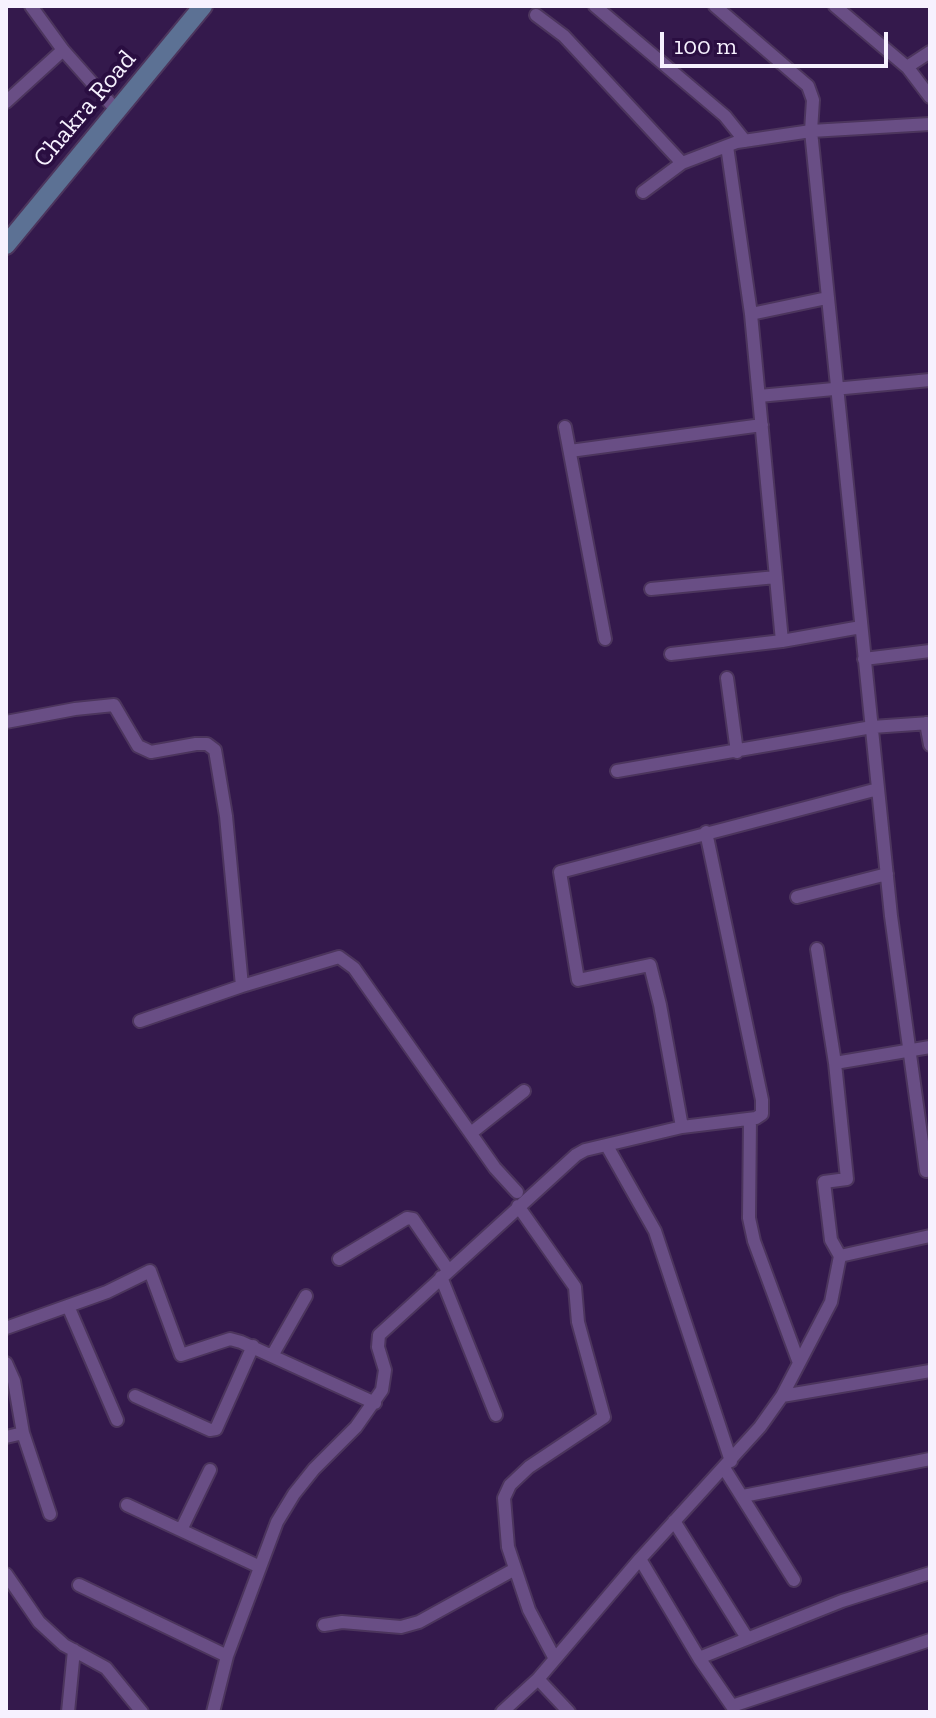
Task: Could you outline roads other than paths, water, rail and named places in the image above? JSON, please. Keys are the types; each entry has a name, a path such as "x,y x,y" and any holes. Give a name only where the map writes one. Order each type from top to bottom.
{"main road":[{"name":"Chakra Road","path":"6,245 203,6"}],"street":[{"path":"31,6 63,50 118,112"},
{"path":"595,6 725,116 745,141"},
{"path":"715,6 808,86 813,100 811,131 835,389 887,874 926,1171"},
{"path":"835,6 907,67 930,97"},
{"path":"536,15 564,36 682,163"},
{"path":"6,102 63,50"},
{"path":"907,67 930,52"},
{"path":"643,192 682,163 745,141 811,131 930,124"},
{"path":"727,146 751,314 782,641"},
{"path":"751,314 827,298"},
{"path":"759,396 930,380"},
{"path":"570,451 762,425"},
{"path":"565,427 605,639"},
{"path":"651,589 776,577"},
{"path":"671,654 782,641 861,627"},
{"path":"864,659 930,651"},
{"path":"727,678 737,752"},
{"path":"6,722 114,705 138,746 151,752 196,744 207,744 215,750 226,816 242,986"},
{"path":"617,771 872,727 928,723 930,745"},
{"path":"682,1127 650,965 578,980 560,872 878,789"},
{"path":"213,1712 227,1656 277,1522 294,1494 356,1427 382,1390 385,1376 378,1347 379,1335 576,1155 682,1127 750,1119 762,1114 762,1100 706,832"},
{"path":"797,897 887,874"},
{"path":"502,1712 538,1679 640,1559 727,1464 782,1396 831,1302 840,1256 831,1240 824,1182 847,1179 835,1063 817,949"},
{"path":"140,1021 339,957 349,963 495,1168 517,1192"},
{"path":"835,1063 930,1047"},
{"path":"471,1133 524,1091"},
{"path":"750,1119 749,1218 754,1241 799,1363"},
{"path":"607,1146 655,1231 727,1464 794,1580"},
{"path":"518,1206 575,1287 578,1322 604,1417 529,1467 510,1485 504,1498 508,1547 529,1610 555,1659"},
{"path":"339,1259 407,1218 413,1219 444,1274 496,1415"},
{"path":"840,1256 930,1236"},
{"path":"6,1328 107,1292 150,1271 181,1355 230,1339 273,1354 375,1403"},
{"path":"273,1354 306,1296"},
{"path":"68,1306 117,1420"},
{"path":"135,1396 210,1430 216,1429 253,1346"},
{"path":"6,1363 14,1381 23,1433 50,1514"},
{"path":"782,1396 930,1371"},
{"path":"6,1437 23,1433"},
{"path":"743,1496 930,1459"},
{"path":"181,1530 210,1470"},
{"path":"127,1505 260,1567"},
{"path":"674,1521 747,1638"},
{"path":"640,1559 699,1658 732,1706 930,1640"},
{"path":"324,1625 342,1622 401,1627 419,1622 515,1569"},
{"path":"699,1658 842,1601 930,1573"},
{"path":"6,1574 39,1622 64,1645 106,1668 142,1712"},
{"path":"79,1585 227,1656"},
{"path":"68,1712 74,1650"},
{"path":"538,1679 569,1712"}]}
